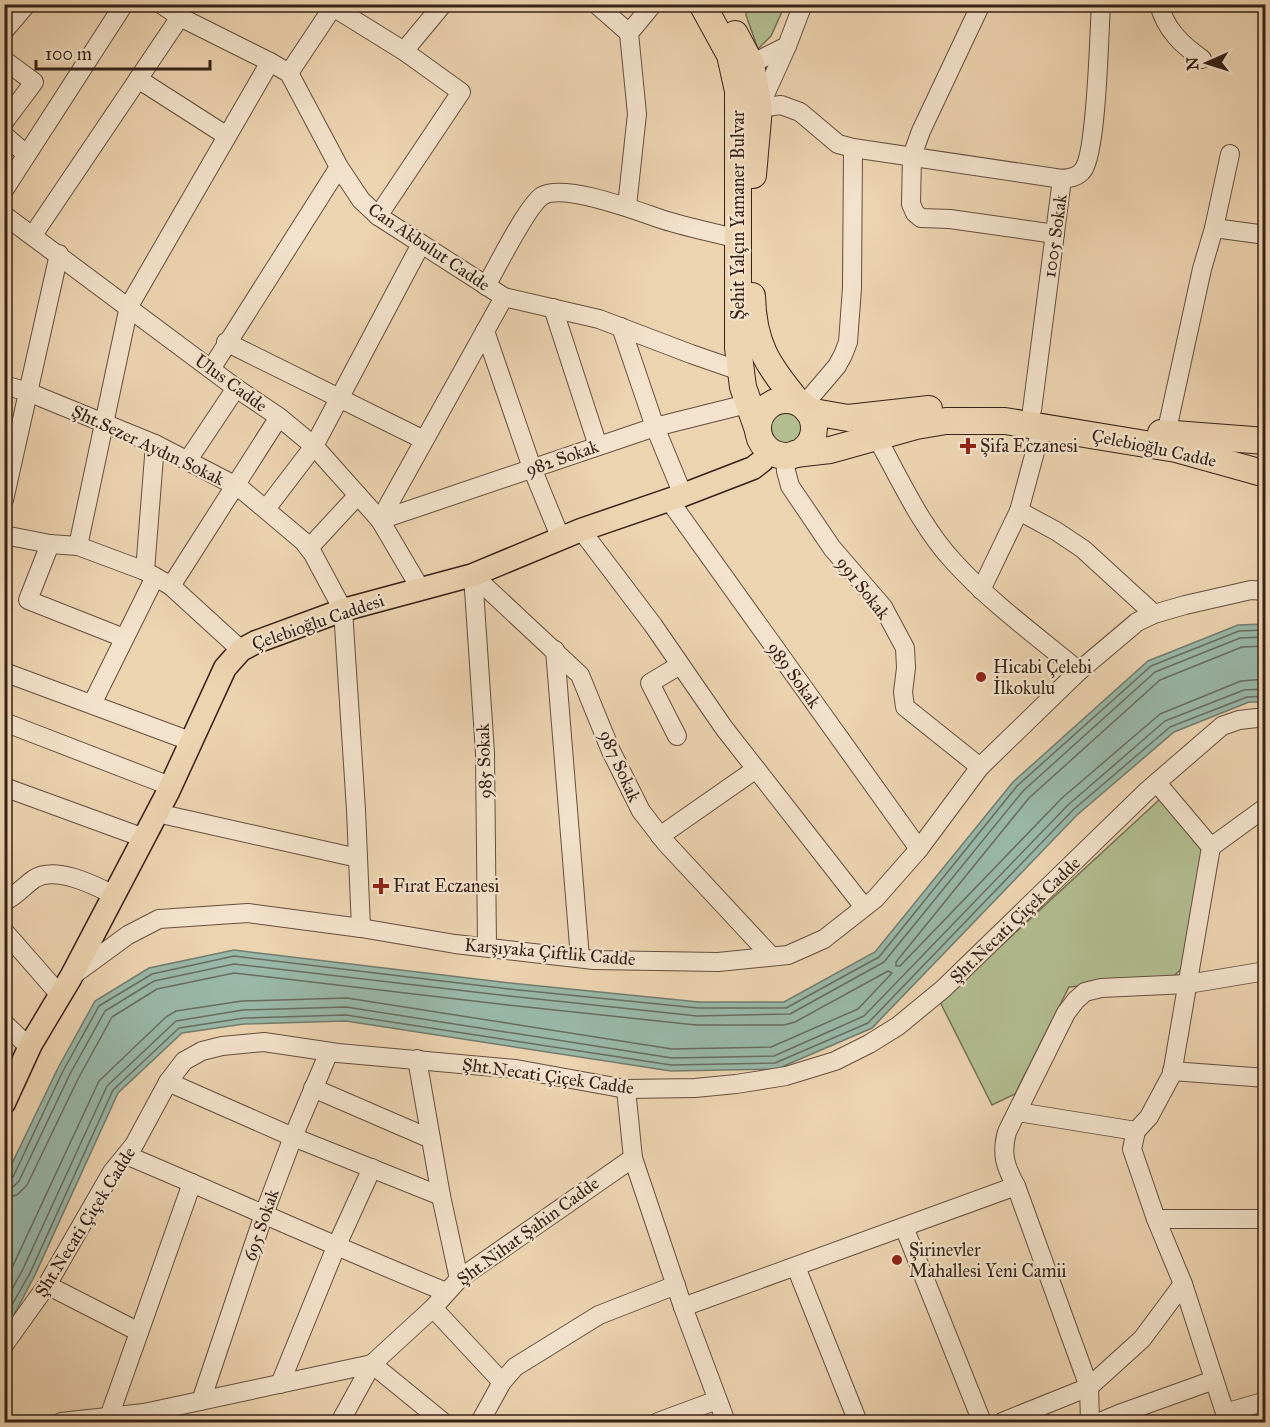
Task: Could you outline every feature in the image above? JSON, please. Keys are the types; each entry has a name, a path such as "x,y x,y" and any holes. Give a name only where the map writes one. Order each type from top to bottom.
{"highway":[{"name":"Şehit Yalçın Yamaner Bulvar","path":"702,4 725,44 736,80 740,371 747,404 777,447"},
{"name":"Şehit Yalçın Yamaner Bulvar","path":"717,4 751,64 759,108 752,198 755,328 770,367 803,406"},
{"name":"Çelebioğlu Cadde","path":"1266,441 1166,434 1083,416 1037,418 1005,421 946,421 916,426 830,450 777,447 761,413 767,406 784,400 848,418 961,405 994,406 1037,418 1176,449 1266,474"},
{"path":"777,447 803,450 812,436 814,427 803,406"}],"main road":[{"name":"Çelebioğlu Caddesi","path":"4,1103 30,1048 66,986 157,813 225,668 241,650 287,630 343,610 473,575 571,535 753,468 777,447"}],"street":[{"path":"4,190 124,4"},
{"name":"Can Akbulut Cadde","path":"161,4 180,17 270,62 289,74 339,167 361,200 378,216 486,286 504,297 599,319 740,371"},
{"path":"404,51 443,4"},
{"path":"596,4 628,33 637,114 627,206"},
{"path":"628,33 653,4"},
{"path":"759,108 803,4"},
{"path":"981,4 921,131 912,156 911,204 915,213 921,218 950,219 1055,234"},
{"name":"1005 Sokak","path":"981,590 1019,511 1037,418 1062,179 1077,176 1084,170 1089,154 1094,120 1101,4"},
{"path":"1159,4 1169,28 1183,46 1202,59"},
{"path":"4,31 22,6"},
{"path":"289,74 333,6 404,51 461,92 378,216"},
{"path":"33,235 180,17"},
{"path":"751,64 787,46"},
{"path":"4,60 34,82 4,122"},
{"path":"78,546 129,306 270,62"},
{"path":"138,79 227,136"},
{"path":"759,108 781,105 800,112 838,144 853,148 1062,179"},
{"path":"4,135 27,154"},
{"path":"803,406 837,366 848,342 852,288 853,148"},
{"path":"1166,434 1230,154"},
{"path":"211,369 339,167"},
{"path":"486,286 529,211 543,195 560,191 627,206 659,218 738,239"},
{"name":"Ulus Cadde","path":"4,215 236,388 279,417 314,446 380,520 420,588"},
{"path":"1214,228 1266,236"},
{"path":"266,509 314,446 420,244"},
{"path":"4,500 59,254"},
{"path":"380,520 504,297"},
{"path":"553,308 598,446"},
{"name":"989 Sokak","path":"621,327 676,497 919,849"},
{"path":"485,331 532,468 571,535 680,665 724,728 864,907"},
{"path":"226,342 424,440"},
{"name":"Şht.Sezer Aydın Sokak","path":"4,385 28,392 155,444 236,486 303,541 323,571 343,610"},
{"path":"188,460 236,388"},
{"name":"982 Sokak","path":"380,520 655,427 747,404"},
{"path":"171,586 279,417"},
{"path":"877,438 933,536 953,562 981,590 1079,671"},
{"path":"92,704 124,638 150,574 155,444"},
{"name":"991 Sokak","path":"777,447 790,486 832,548 883,607 904,648 905,707 980,767"},
{"path":"309,548 358,495"},
{"path":"1019,511 1083,549 1154,614"},
{"path":"4,535 50,544 78,546 150,574 171,586 241,650"},
{"path":"50,544 28,600 124,638"},
{"name":"987 Sokak","path":"473,575 580,675 611,751 641,812 660,836 771,957"},
{"name":"985 Sokak","path":"473,575 485,753 487,947"},
{"name":"Karşıyaka Çiftlik Cadde","path":"66,986 128,935 159,919 248,913 580,958 718,962 788,955 824,939 875,899 919,849 980,767 1079,671 1137,622 1154,614 1251,590 1266,591"},
{"path":"343,610 361,928"},
{"path":"555,650 580,958"},
{"path":"676,736 650,683 680,665"},
{"path":"4,672 190,741"},
{"name":"Şht.Necati Çiçek Cadde","path":"4,1346 46,1285 112,1172 134,1145 168,1082 184,1062 202,1051 222,1046 264,1042 329,1052 516,1069 626,1089 695,1088 786,1076 835,1061 898,1026 943,989 1157,783 1222,726 1239,720 1266,717"},
{"path":"4,722 170,786"},
{"path":"660,836 756,769"},
{"path":"1157,783 1211,847"},
{"path":"4,787 144,838"},
{"path":"1266,807 1211,847 1172,1071 1149,1117 1136,1131 1132,1149 1156,1219 1183,1284 1226,1418 1266,1401"},
{"path":"157,813 358,858"},
{"path":"4,902 43,875 52,874 88,882 114,895"},
{"path":"4,931 66,986"},
{"path":"1090,1422 1089,1387 1016,1186 1009,1174 1003,1147 1007,1132 1066,1013 1085,992 1101,988 1188,984 1266,972"},
{"path":"4,1023 30,1048"},
{"name":"695 Sokak","path":"201,1401 264,1214 329,1052"},
{"path":"417,1059 441,1196 459,1279"},
{"path":"1172,1071 1266,1078"},
{"path":"168,1082 293,1137 441,1196"},
{"path":"314,1088 431,1140"},
{"path":"626,1089 633,1158 683,1307 726,1422"},
{"path":"1018,1112 1136,1131"},
{"path":"126,1155 336,1247 446,1292"},
{"name":"Şht.Nihat Şahin Cadde","path":"340,1422 372,1364 433,1308 459,1279 633,1158"},
{"path":"280,1384 336,1247 372,1168"},
{"path":"109,1417 192,1183"},
{"path":"683,1307 1016,1186"},
{"path":"1156,1219 1266,1219"},
{"path":"904,1227 982,1422"},
{"path":"796,1267 858,1422"},
{"path":"1002,1422 1033,1417 1089,1387 1142,1339 1183,1284"},
{"path":"46,1285 139,1332"},
{"path":"480,1422 502,1382 515,1367 598,1316 676,1285"},
{"path":"433,1308 502,1382"},
{"path":"61,1422 109,1417 142,1418 201,1401 372,1364 443,1422"},
{"path":"1100,1422 1214,1380"},
{"path":"658,1422 717,1401"}],"green space":[{"path":"746,5 785,5 771,36 758,49 746,15"},
{"path":"786,409 799,414 804,427 799,440 786,445 773,440 768,427 773,414"},
{"path":"1160,799 1205,853 1186,964 1173,977 1069,987 1015,1094 992,1105 940,1002"}],"water":[{"path":"1265,624 1265,702 1249,702 1174,732 1077,815 872,1028 777,1069 671,1071 346,1021 244,1024 182,1033 118,1093 35,1275 5,1332 4,1180 58,1068 95,1001 149,968 234,950 510,983 699,1002 784,1002 875,952 1013,782 1148,661 1238,625"}],"place":[{"name":"Şifa Eczanesi","path":"968,446"},
{"name":"Hicabi Çelebi İlkokulu","path":"981,677"},
{"name":"Fırat Eczanesi","path":"381,886"},
{"name":"Şirinevler Mahallesi Yeni Camii","path":"897,1260"}]}
